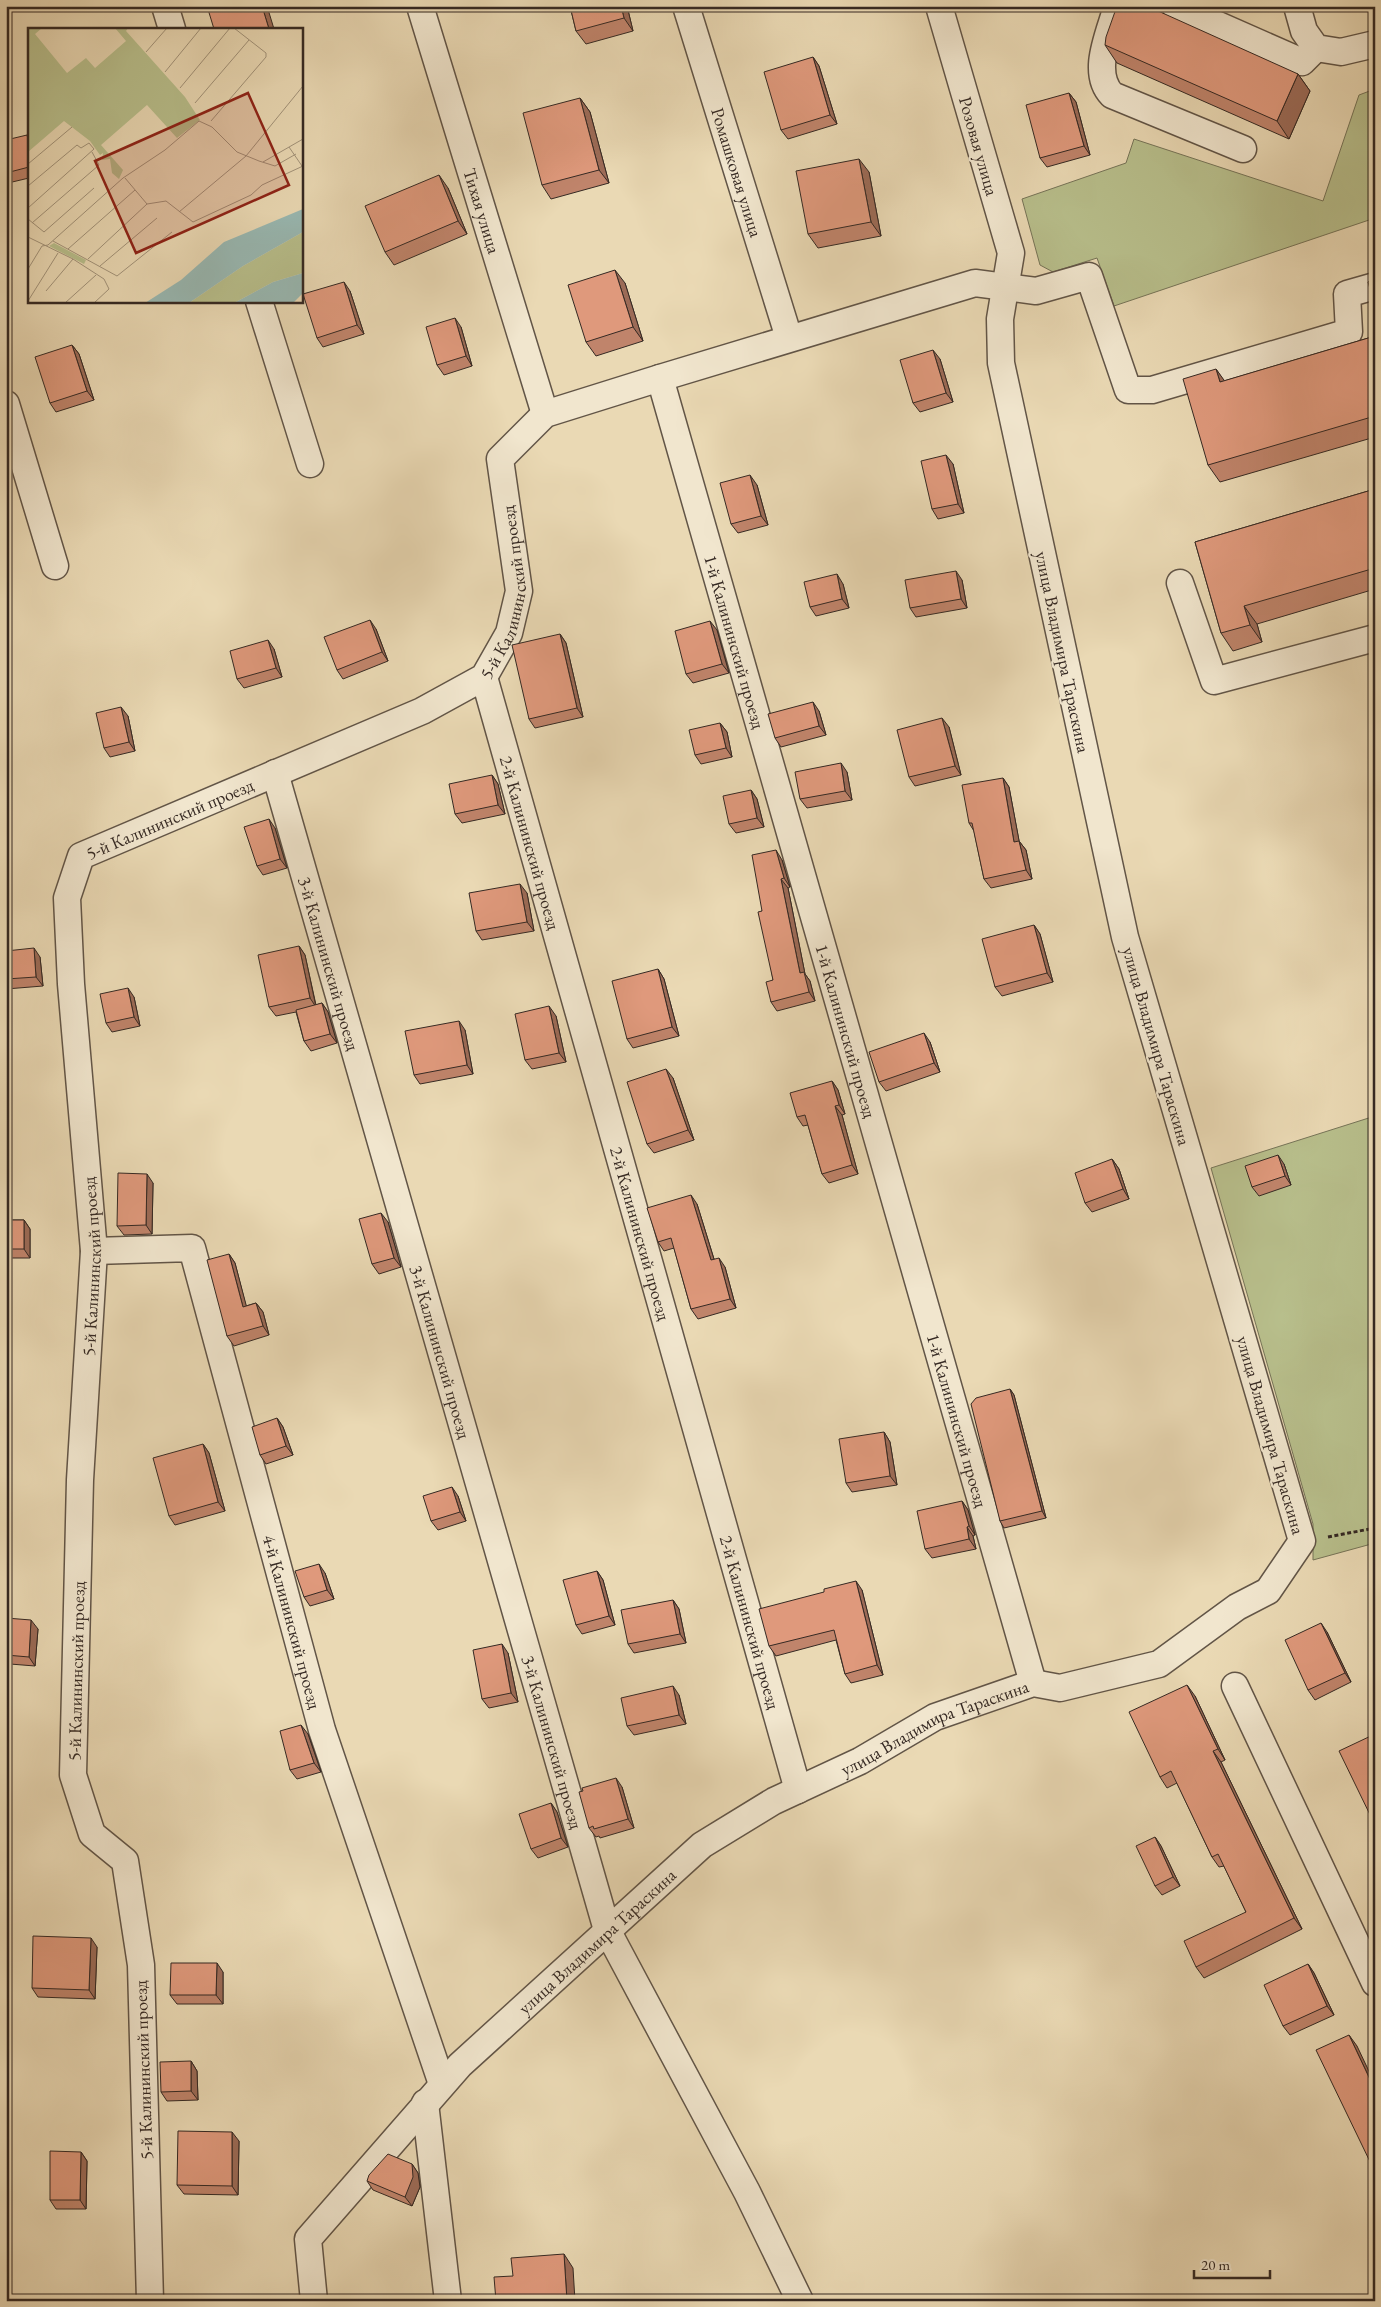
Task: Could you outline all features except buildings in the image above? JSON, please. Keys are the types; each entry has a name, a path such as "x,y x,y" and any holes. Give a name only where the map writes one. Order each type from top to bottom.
{"street":[{"path":"165,6 172,28"},
{"name":"Тихая улица","path":"420,6 545,414"},
{"name":"Ромашковая улица","path":"686,6 788,338"},
{"name":"Розовая улица","path":"939,6 1011,253 1005,286"},
{"path":"1117,6 1102,63 1105,87 1112,94 1243,149"},
{"path":"1175,6 1302,62 1316,48"},
{"path":"1298,6 1304,31 1316,48 1341,52 1375,44"},
{"path":"545,414 788,338 975,283 1036,291 1089,276 1128,390 1152,390 1349,332 1347,294 1375,286"},
{"name":"улица Владимира Тараскина","path":"314,2301 308,2239 460,2065 702,1845 774,1800 860,1761 935,1717 1033,1683 1060,1688 1159,1664 1237,1607 1268,1591 1302,1541 1125,937 1000,363 1000,319 1005,286"},
{"path":"259,302 310,464"},
{"name":"1-й Калининский проезд","path":"660,378 1033,1683"},
{"path":"6,404 55,566"},
{"name":"5-й Калининский проезд","path":"150,2301 141,1965 126,1861 92,1834 73,1775 80,1480 94,1251 71,984 67,898 80,856 422,711 484,677 509,633 519,591 500,459 545,414"},
{"path":"1180,583 1214,681 1375,638"},
{"name":"2-й Калининский проезд","path":"484,677 798,1790"},
{"name":"3-й Калининский проезд","path":"275,773 607,1930 747,2192 800,2301"},
{"name":"4-й Калининский проезд","path":"94,1251 192,1248 322,1730 442,2084"},
{"path":"1235,1686 1375,1983"},
{"path":"425,2103 448,2301"}],"path":[{"path":"1302,1541 1375,1528"}],"green space":[{"path":"1375,89 1375,218 1114,306 1097,258 1053,272 1040,265 1022,199 1126,163 1134,139 1323,201 1359,95"},
{"path":"1375,1116 1375,1543 1313,1560 1313,1524 1211,1168"}]}
